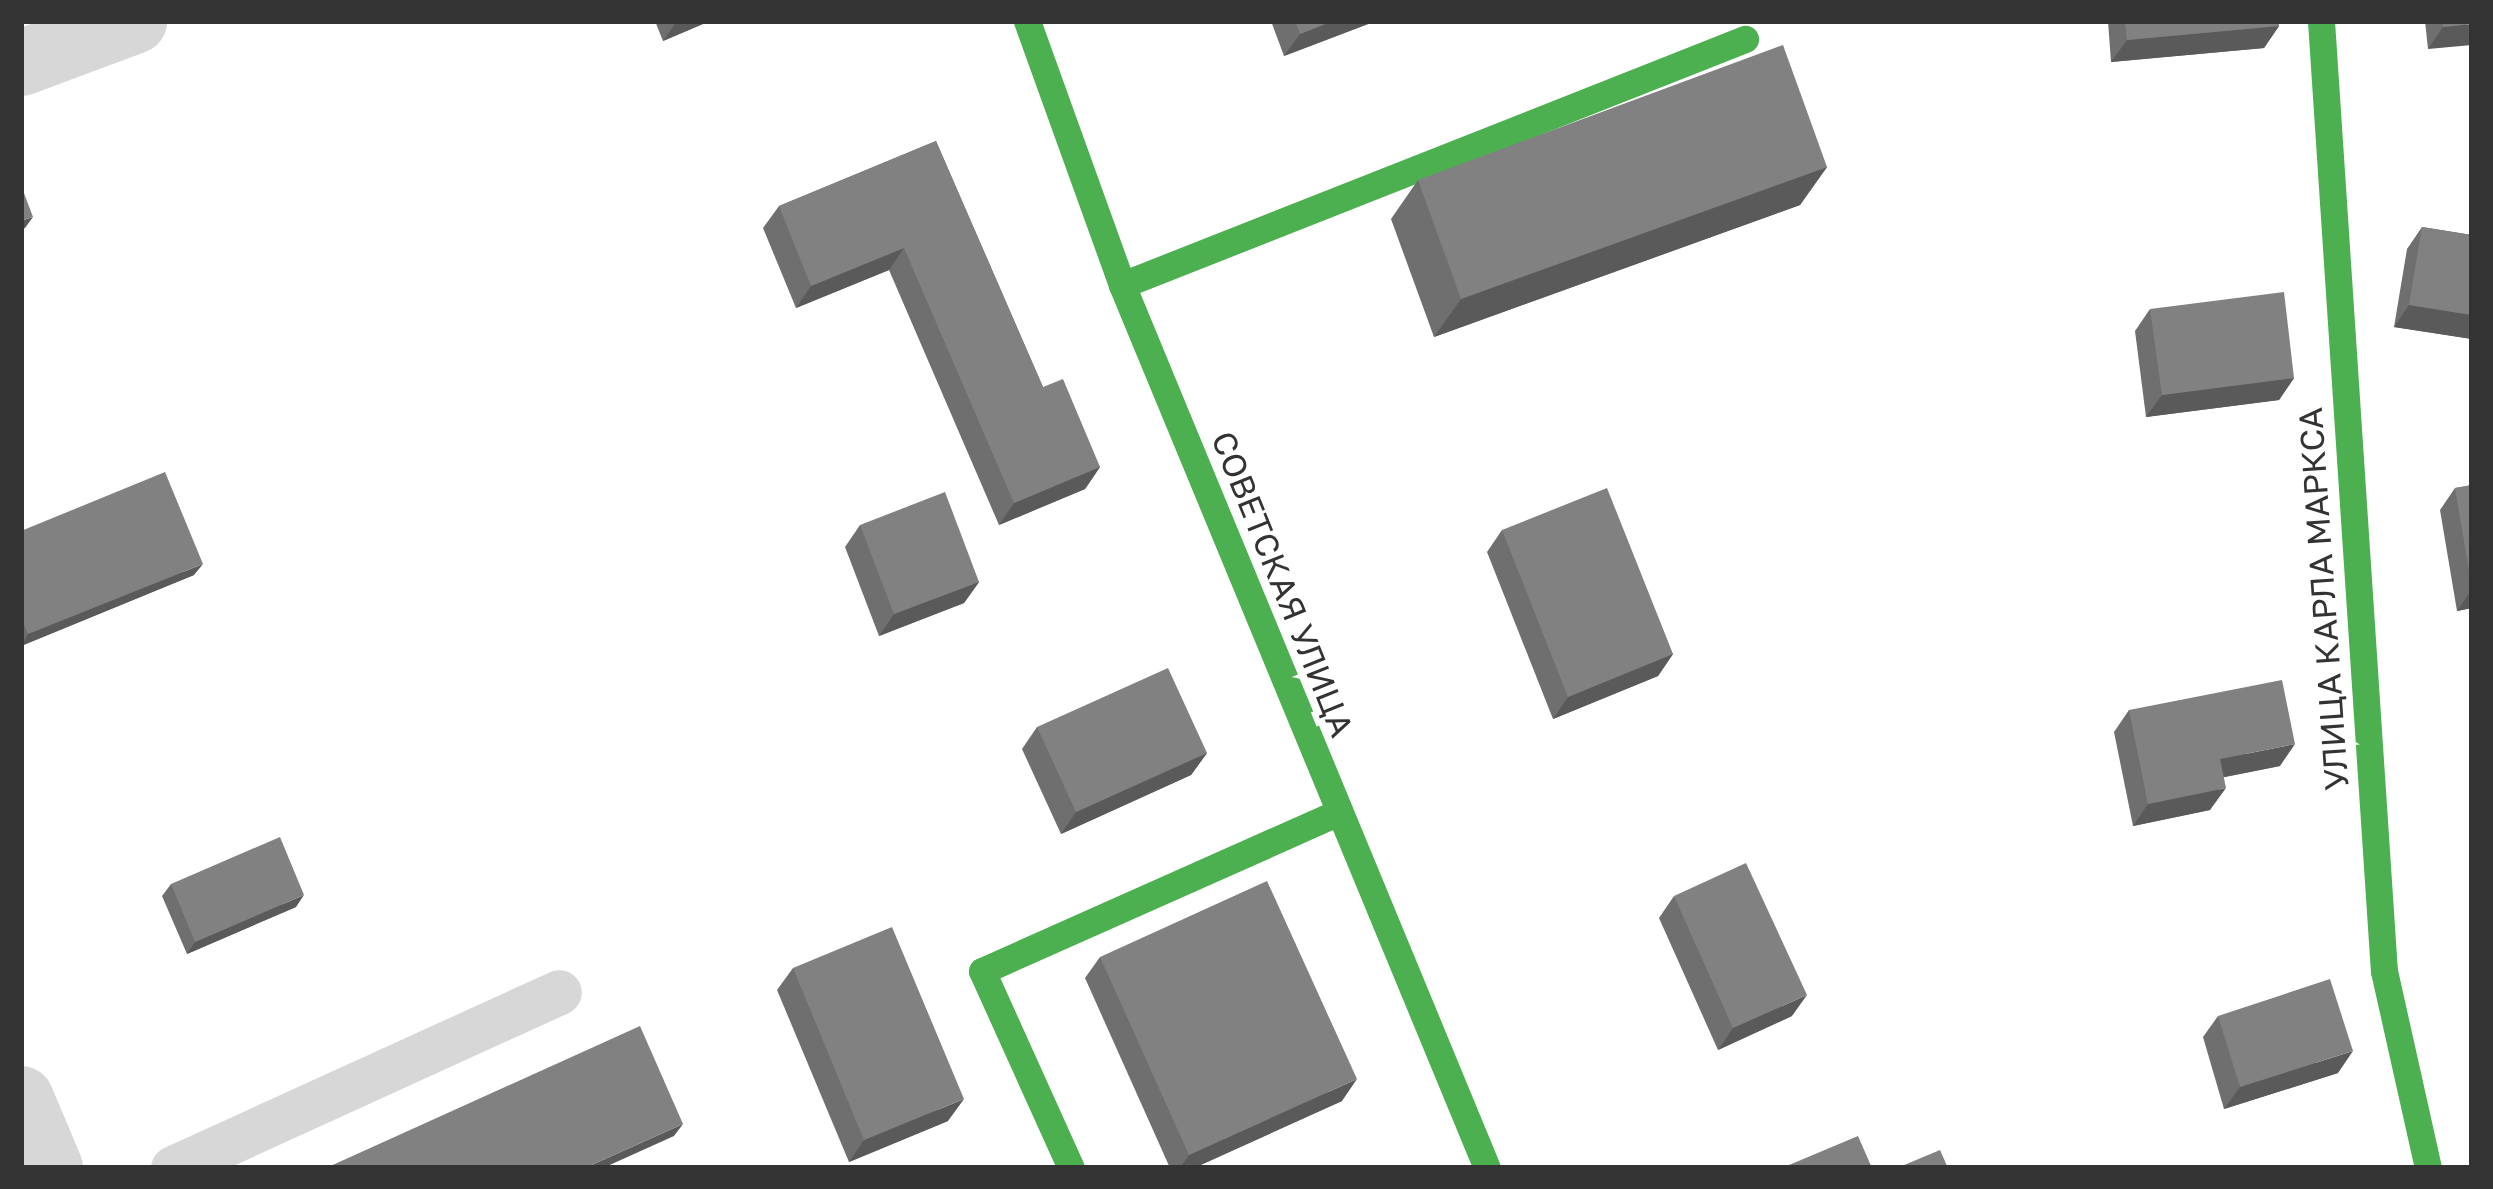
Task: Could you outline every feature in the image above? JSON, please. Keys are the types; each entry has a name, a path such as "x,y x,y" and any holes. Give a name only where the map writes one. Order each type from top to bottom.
{"street":[{"path":"21,63 134,21"},
{"name":"СОВЕТСКАЯ УЛИЦА","path":"1027,21 1122,285 1487,1168"},
{"name":"УЛИЦА КАРЛА МАРКСА","path":"2320,21 2384,971 2428,1168"},
{"path":"1122,285 1745,39"},
{"path":"1072,1168 982,971 1337,813"},
{"path":"21,1099 50,1168"}],"lane":[{"path":"173,1168 559,992"}],"building":[{"path":"1295,21 1333,21 1300,34"},
{"path":"2125,21 2278,21 2279,26 2127,40"},
{"path":"2443,21 2472,21 2472,24 2443,27"},
{"path":"1783,45 1827,167 1461,299 1418,180"},
{"path":"936,141 1043,387 1063,379 1100,467 1014,503 904,248 811,286 779,206"},
{"path":"21,185 33,217 21,221"},
{"path":"2422,227 2472,235 2472,315 2409,305"},
{"path":"2284,292 2294,378 2162,395 2150,309"},
{"path":"165,472 203,564 28,634 21,617 21,531"},
{"path":"2472,485 2472,588 2455,488"},
{"path":"1607,488 1673,654 1568,697 1502,530"},
{"path":"945,492 979,582 894,614 860,525"},
{"path":"1168,668 1207,753 1076,812 1037,727"},
{"path":"2282,680 2295,744 2220,759 2226,788 2148,804 2129,710"},
{"path":"280,837 304,895 195,942 171,884"},
{"path":"1746,863 1807,995 1733,1028 1674,896"},
{"path":"1267,881 1357,1079 1189,1155 1100,957"},
{"path":"892,927 964,1099 864,1140 793,968"},
{"path":"2330,979 2353,1051 2240,1087 2218,1016"},
{"path":"640,1026 683,1124 585,1168 326,1168"},
{"path":"1858,1136 1872,1168 1790,1168 1789,1165"},
{"path":"1940,1150 1948,1168 1897,1168"}],"traffic: fast":[{"path":"1027,21 1122,285 1487,1168"},
{"path":"2321,21 2384,971 2428,1168"},
{"path":"1122,285 1745,39"},
{"path":"1071,1168 982,971 1337,813"}]}
